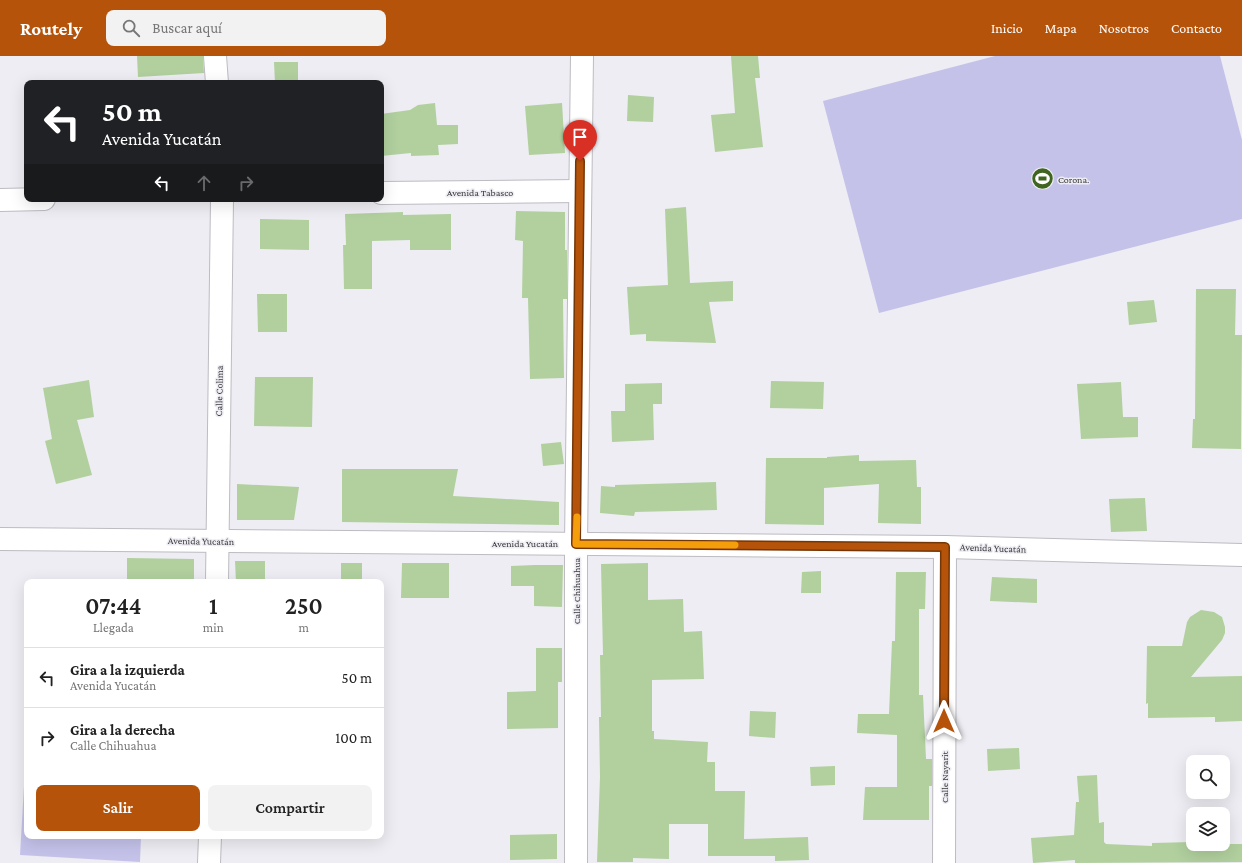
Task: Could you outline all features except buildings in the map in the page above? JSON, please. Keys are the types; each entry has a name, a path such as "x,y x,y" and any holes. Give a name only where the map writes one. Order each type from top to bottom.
{"street":[{"path":"215,56 216,80"},
{"name":"Calle Chihuahua","path":"576,863 576,544 582,56"},
{"name":"Avenida Tabasco","path":"384,193 580,191"},
{"path":"0,200 24,199"},
{"name":"Calle Colima","path":"217,579 222,202"},
{"name":"Avenida Yucatán","path":"0,539 945,547 1242,555"},
{"name":"Calle Nayarit","path":"944,863 945,547"},
{"path":"209,863 210,839"}],"shaded area":[{"name":"Corona.","path":"995,56 1220,56 1242,140 1242,219 879,313 823,101"},
{"path":"24,786 24,839 141,839 140,862 20,855"}],"slow traffic":[{"path":"577,517 576,544 735,545"}],"place":[{"name":"Corona.","path":"1043,179"}],"route":[{"path":"580,161 576,544 945,547 944,721"}]}
